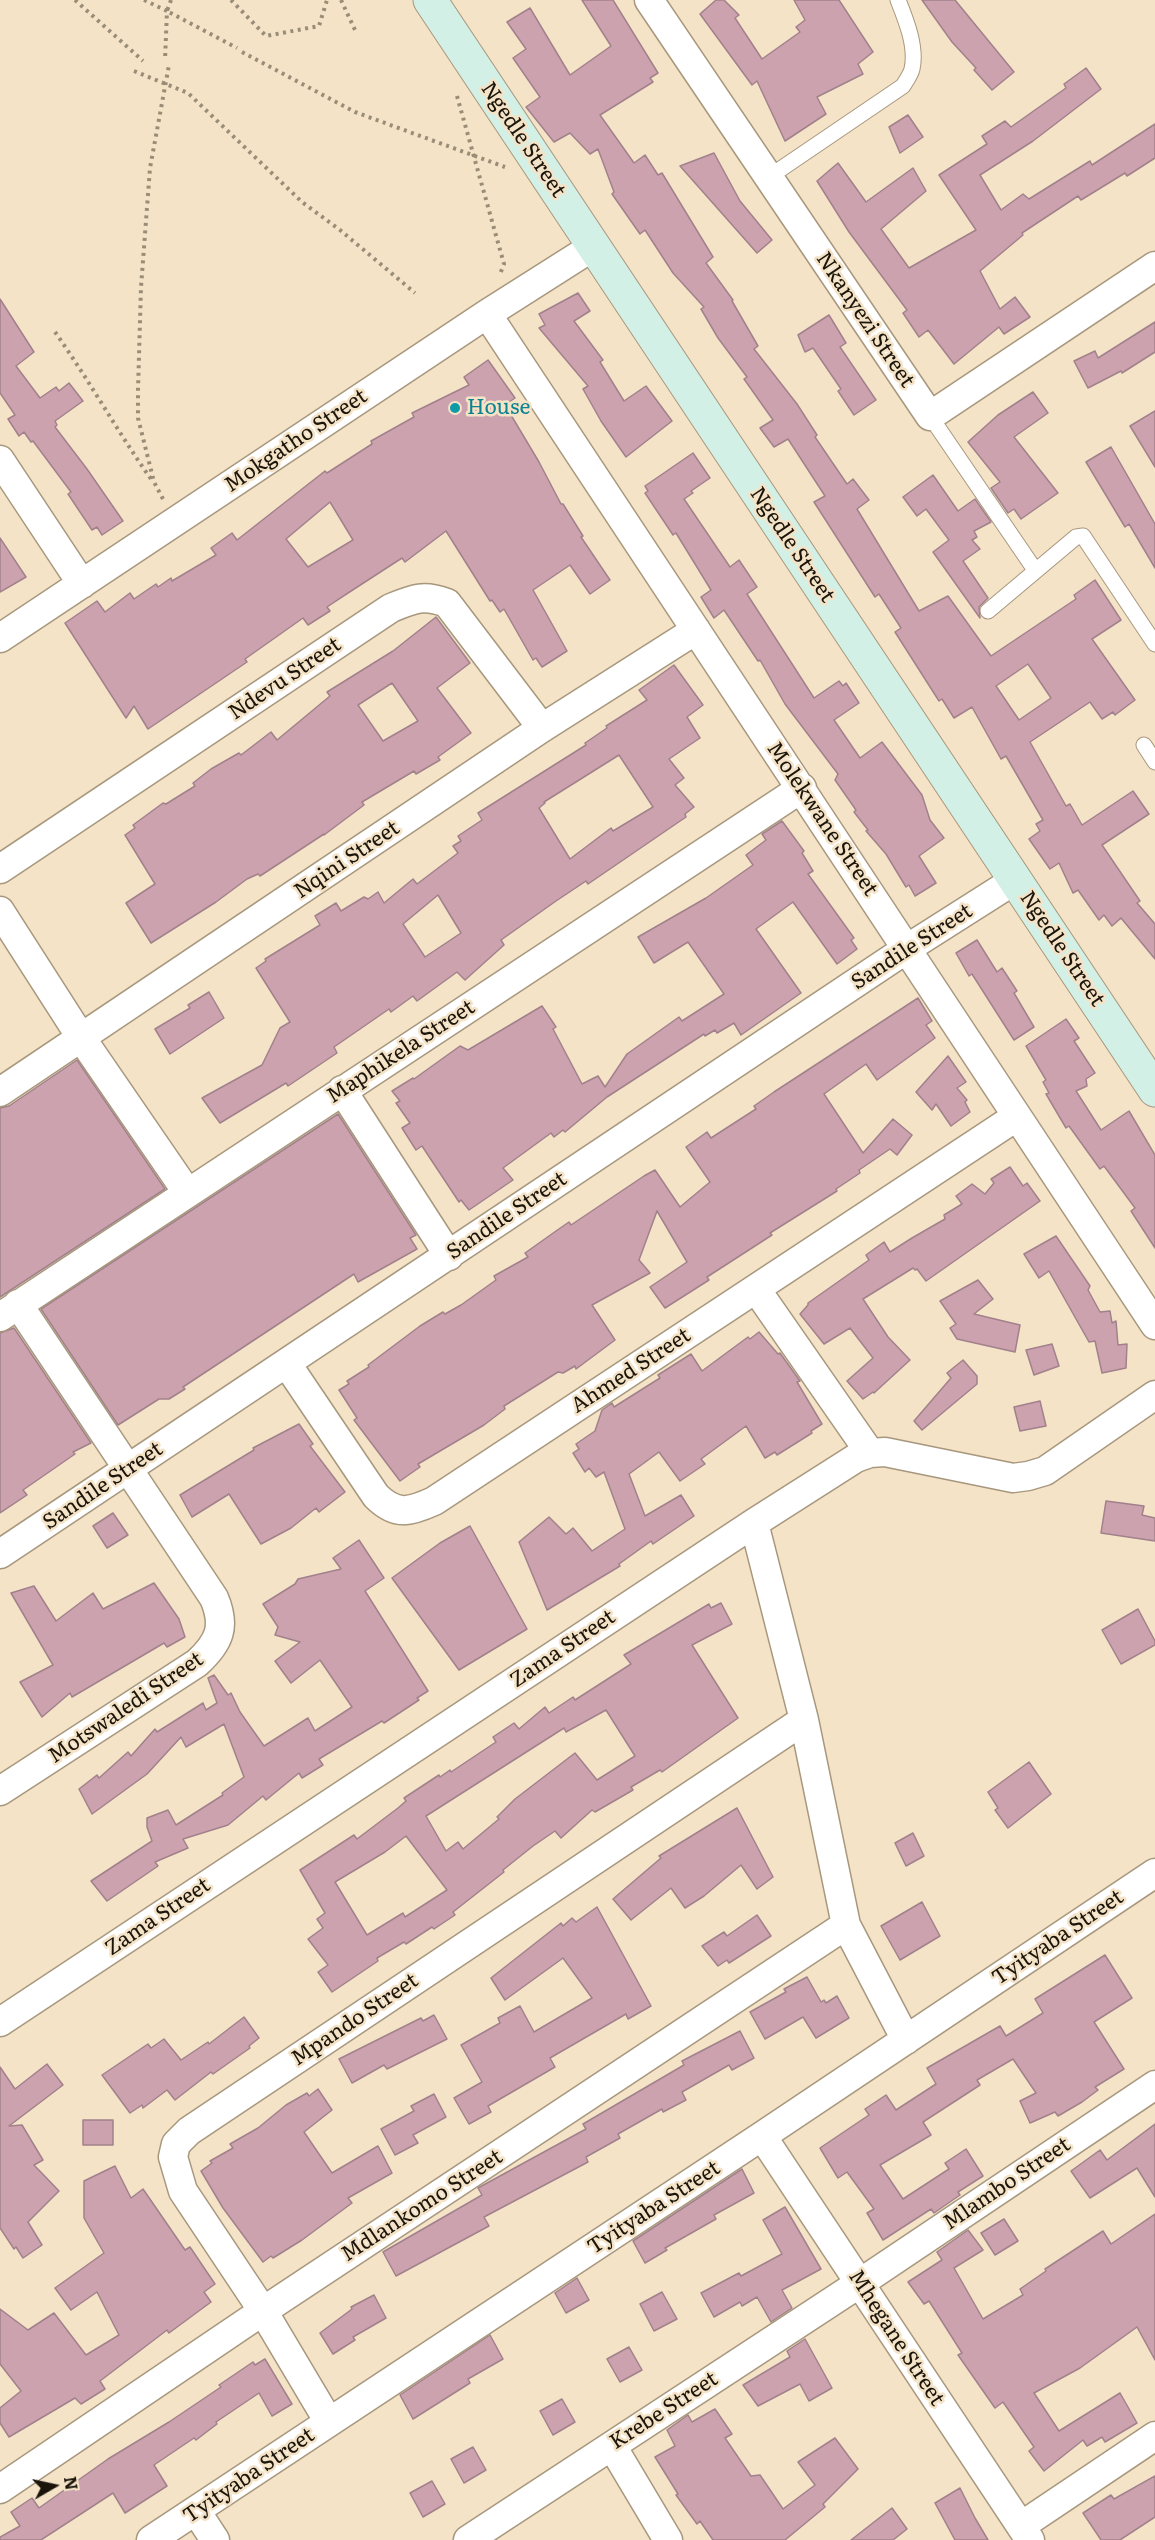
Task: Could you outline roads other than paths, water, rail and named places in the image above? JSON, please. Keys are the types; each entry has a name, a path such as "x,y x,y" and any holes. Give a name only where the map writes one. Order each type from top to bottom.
{"street":[{"name":"Ngedle Street","path":"430,0 1155,1090"},
{"name":"Nkanyezi Street","path":"649,0 930,416"},
{"name":"Mokgatho Street","path":"0,638 487,314 594,246"},
{"path":"930,416 1155,266"},
{"name":"Molekwane Street","path":"487,314 1155,1325"},
{"path":"0,460 82,584"},
{"name":"Ndevu Street","path":"0,869 391,608 415,598 432,597 447,603 542,728"},
{"name":"Nqini Street","path":"0,1092 542,728 696,630"},
{"name":"Maphikela Street","path":"9,1311 802,788"},
{"name":"Sandile Street","path":"0,1554 908,948 1015,880"},
{"path":"0,911 82,1039 187,1192"},
{"path":"342,1090 449,1256"},
{"name":"Ahmed Street","path":"287,1364 376,1496 388,1508 400,1511 417,1509 434,1501 1016,1117"},
{"path":"756,1289 870,1453"},
{"name":"Motswaledi Street","path":"0,1791 197,1663 210,1651 217,1639 220,1627 220,1613 214,1598 128,1468 9,1311"},
{"name":"Zama Street","path":"0,2022 754,1523 856,1458 870,1453 885,1452 1013,1478 1028,1476 1045,1471 1155,1395"},
{"path":"754,1523 804,1720 846,1925 906,2040"},
{"name":"Mpando Street","path":"329,2422 263,2311 183,2191 173,2157 176,2145 199,2124 804,1720"},
{"name":"Tyityaba Street","path":"151,2540 1155,1873"},
{"name":"Mdlankomo Street","path":"0,2489 263,2311 846,1925"},
{"name":"Mlambo Street","path":"860,2283 1155,2085"},
{"name":"Mhegane Street","path":"762,2136 1025,2533"},
{"name":"Krebe Street","path":"468,2540 860,2283"},
{"path":"1025,2533 1155,2436"},
{"path":"612,2446 668,2540"},
{"path":"196,2511 215,2540"}],"lane":[{"path":"769,177 903,86 912,70 912,54 905,16 898,0"},
{"path":"930,416 1035,570"},
{"path":"988,611 1076,537 1083,536 1155,644"},
{"path":"1144,745 1155,762"}],"place":[{"name":"House","path":"455,408"}]}
